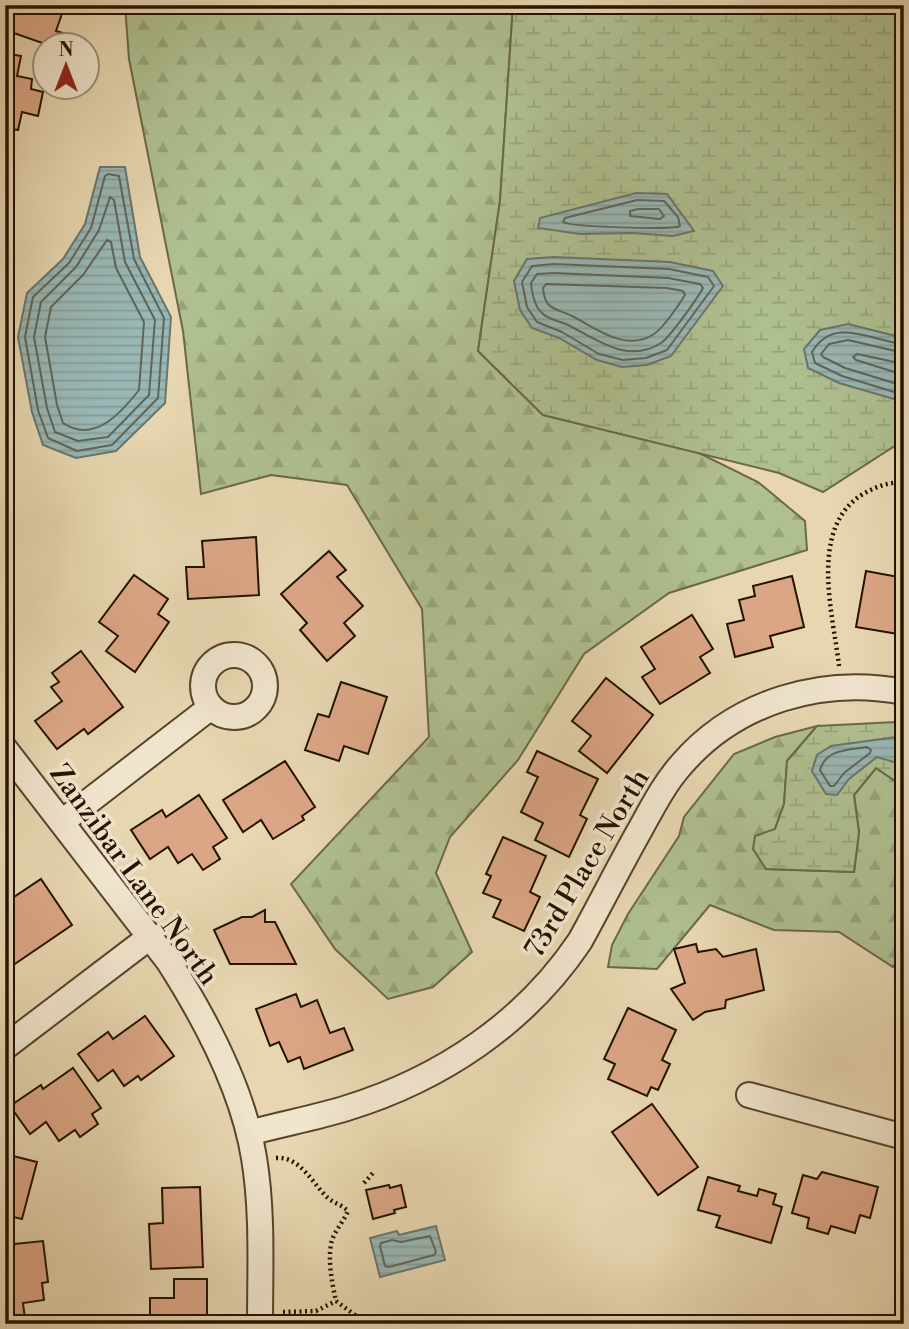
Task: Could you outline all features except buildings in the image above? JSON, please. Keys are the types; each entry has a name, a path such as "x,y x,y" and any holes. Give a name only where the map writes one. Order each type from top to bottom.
{"street":[{"name":"73rd Place North","path":"249,1133 345,1108 386,1095 427,1077 464,1055 522,1009 566,962 658,797 680,765 706,740 734,719 771,702 806,692 842,687 904,692"},
{"path":"62,822 211,707"},
{"name":"Zanzibar Lane North","path":"5,749 151,936 192,999 225,1065 249,1133 257,1193 260,1324"},
{"path":"5,1047 151,936"},
{"path":"748,1096 904,1137"}],"path":[{"path":"842,687 830,593 831,538 836,521 847,506 874,488 904,482"},
{"path":"274,1159 287,1159 296,1164 326,1196 342,1204 348,1211 337,1229 330,1251 336,1301 367,1324"},
{"path":"364,1183 373,1174"},
{"path":"282,1312 316,1311 336,1301"}],"green space":[{"path":"125,5 513,5 500,201 478,351 543,415 695,451 758,482 805,521 807,550 669,593 584,654 518,760 450,837 436,873 472,952 433,987 388,999 335,949 291,884 429,737 422,609 347,485 271,475 201,494 183,331 129,59"},
{"path":"513,5 904,5 904,440 823,492 779,473 543,415 478,351 500,201"},
{"path":"896,722 904,726 904,787 876,768 854,795 859,832 854,872 766,869 753,849 755,836 775,829 784,804 787,761 817,726"},
{"path":"817,726 787,761 784,804 766,869 854,872 859,832 854,795 876,768 904,787 904,949 893,967 839,932 774,930 710,905 657,969 608,967 612,945 628,914 679,836 684,817 734,754 775,737"}],"water":[{"path":"100,167 125,167 140,257 171,317 165,403 116,451 76,458 43,445 32,412 18,337 27,293 63,259 85,224"},
{"path":"636,193 667,194 694,231 673,236 632,233 580,234 538,228 540,218"},
{"path":"554,257 670,262 713,271 723,286 671,356 647,365 622,367 597,360 559,338 532,328 520,310 514,281 527,259"},
{"path":"848,324 904,338 904,402 839,383 808,368 804,349 820,330"},
{"path":"904,736 904,765 877,757 849,779 837,795 826,794 812,771 817,755 831,746"},
{"path":"436,1226 445,1260 380,1277 370,1238 397,1231 399,1235"}]}
